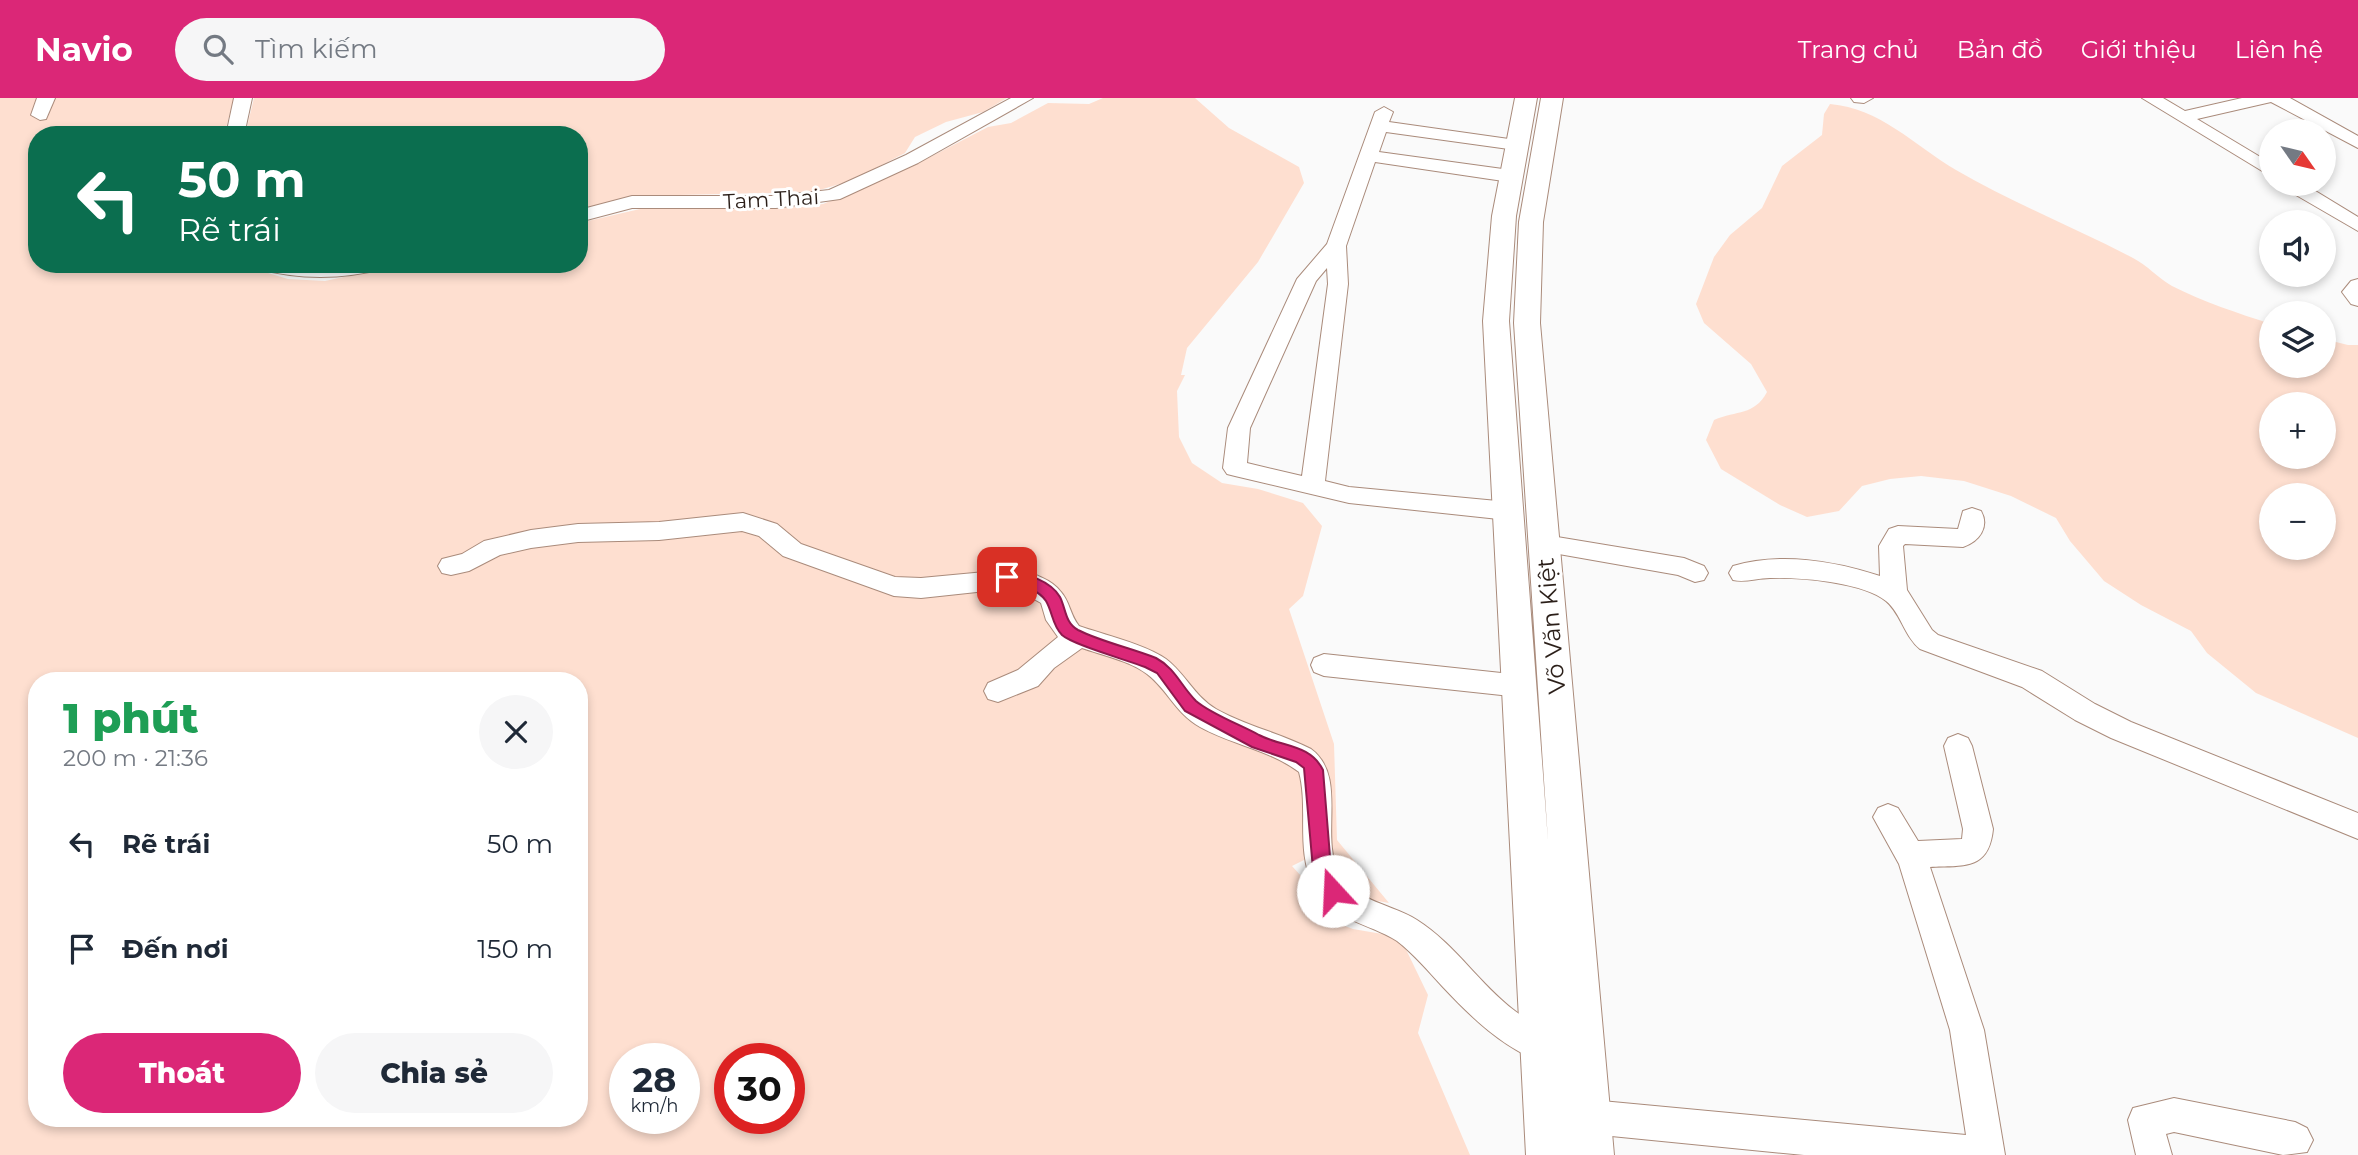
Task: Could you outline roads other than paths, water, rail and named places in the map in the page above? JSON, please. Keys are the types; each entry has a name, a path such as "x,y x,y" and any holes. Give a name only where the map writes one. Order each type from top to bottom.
{"main road":[{"name":"Võ Văn Kiệt","path":"1526,98 1510,176 1508,511 1548,1155"},
{"name":"Võ Văn Kiệt","path":"1552,98 1511,322 1545,544 1592,1155"},
{"path":"1514,606 1550,608"}],"street":[{"path":"40,115 46,98"},
{"path":"237,126 243,98"},
{"name":"Tam Thai","path":"588,214 632,202 776,202 833,195 912,159 1024,98"},
{"path":"2151,98 2259,164"},
{"path":"2182,117 2265,98"},
{"path":"2277,98 2358,143"},
{"path":"1508,511 1349,495 1236,468 1239,428 1307,279 1336,246 1381,119 1516,145"},
{"path":"1368,156 1510,176"},
{"path":"2311,196 2358,225"},
{"path":"1312,486 1338,284 1336,246"},
{"path":"304,273 330,273"},
{"path":"2358,285 2352,292 2358,300"},
{"path":"1972,517 1971,531 1964,538 1898,535 1891,546 1894,593 1916,632 1929,642 2032,679 2084,712 2121,730 2358,826"},
{"path":"451,566 469,562 493,547 531,539 578,533 659,531 743,522 768,530 792,550 894,586 921,588 1017,578 1043,590 1052,598 1065,628 1078,638 1150,662 1163,669 1191,706 1258,742 1301,757 1310,763 1314,770 1322,869 1333,891 1342,900 1407,931 1427,947 1496,1018 1519,1035 1543,1047"},
{"path":"1545,544 1684,568 1695,573"},
{"path":"1742,573 1756,569 1824,571 1877,584 1894,593"},
{"path":"998,691 1028,678 1045,661 1078,638"},
{"path":"1324,664 1520,686"},
{"path":"1910,855 1966,854 1978,841 1978,829 1958,746"},
{"path":"1591,1117 1987,1155 1967,1030 1910,855 1888,817"},
{"path":"2154,1155 2145,1120 2174,1115 2295,1140"}]}
